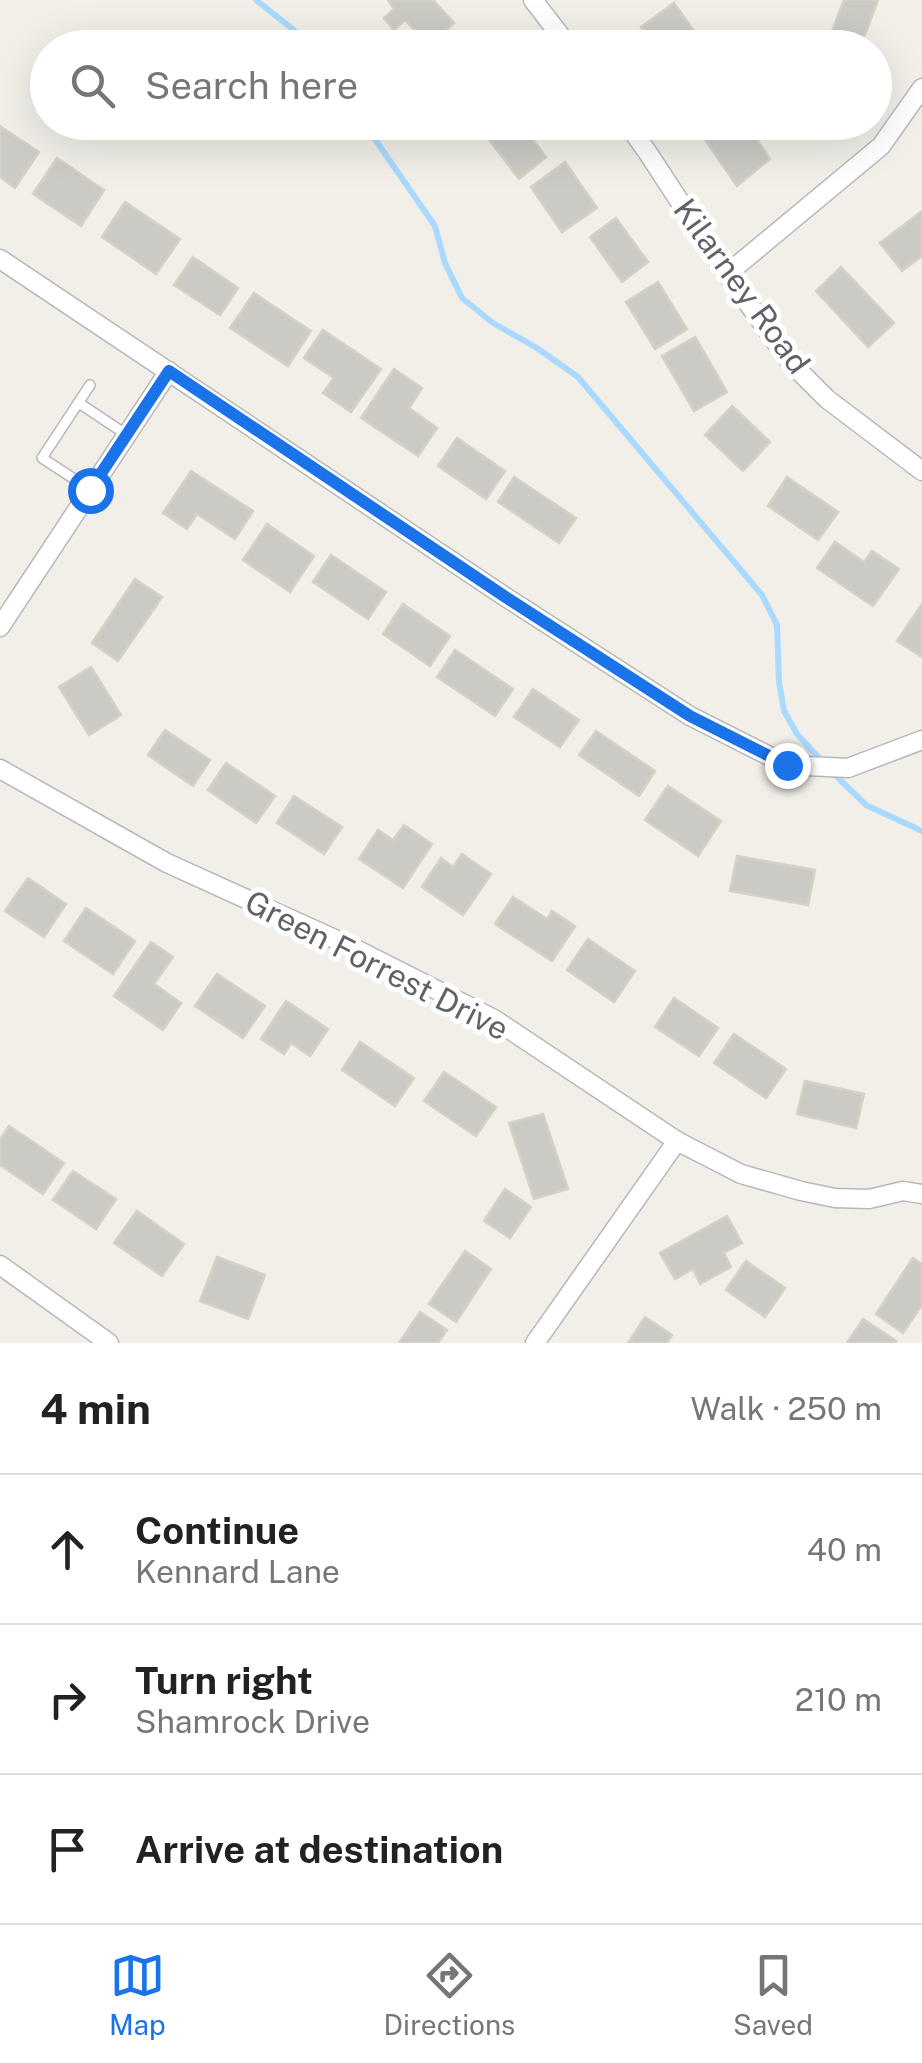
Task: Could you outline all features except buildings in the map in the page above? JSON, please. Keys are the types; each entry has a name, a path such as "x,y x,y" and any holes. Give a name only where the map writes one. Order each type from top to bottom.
{"street":[{"path":"533,0 556,30"},
{"path":"892,132 922,88"},
{"name":"Kilarney Road","path":"638,140 792,363 827,399 922,471"},
{"path":"727,274 886,140"},
{"path":"0,259 690,716 787,765 848,768 922,740"},
{"path":"0,627 169,371"},
{"name":"Green Forrest Drive","path":"0,769 167,864 350,946 494,1019 677,1142 741,1174 835,1198 922,1194"},
{"path":"534,1343 677,1142"},
{"path":"0,1265 110,1343"}],"lane":[{"path":"90,386 42,458 90,490"},
{"path":"79,404 127,434"}],"waterway":[{"path":"256,0 294,30"},
{"path":"375,140 435,226 445,263 462,298 493,323 578,377 762,595 777,625 784,711 797,734 823,762"},
{"path":"831,771 866,805 922,831"}],"route":[{"path":"90,490 169,371 690,716 787,765"}]}
